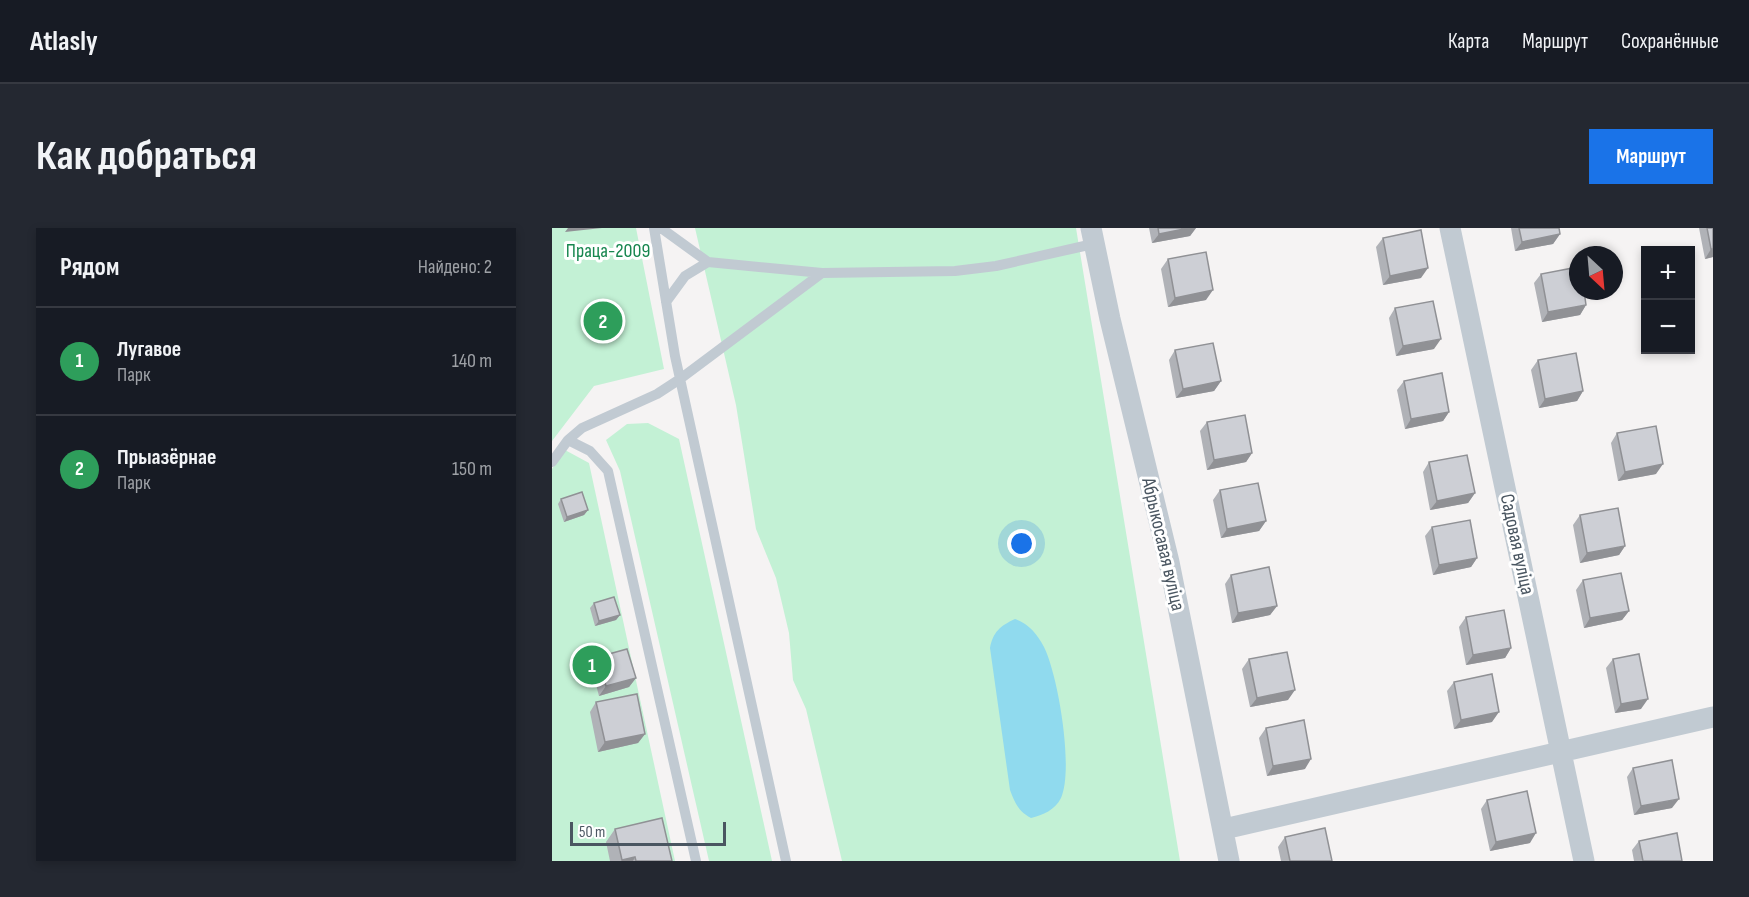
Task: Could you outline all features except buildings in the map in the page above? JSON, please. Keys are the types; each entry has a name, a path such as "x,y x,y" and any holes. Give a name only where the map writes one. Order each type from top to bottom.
{"street":[{"name":"Садовая вуліца","path":"1450,228 1584,861"},
{"name":"Абрыкосавая вуліца","path":"1092,236 1169,561 1229,861"},
{"path":"1224,829 1713,717"}],"lane":[{"path":"654,228 680,379 786,861"},
{"path":"661,228 708,262 822,273 955,271 996,266 1092,236"},
{"path":"666,303 685,276 708,262"},
{"path":"552,462 568,440 598,419 635,404 680,379 822,273"},
{"path":"568,440 590,451 608,471 696,861"}],"green space":[{"name":"Праца-2009","path":"552,228 636,228 664,369 594,386 552,441"},
{"path":"695,228 1076,228 1180,861 842,861 806,709 793,680 789,633 776,578 756,529 736,405"},
{"path":"648,423 679,439 772,861 709,861 620,471 606,440 627,424"},
{"path":"565,450 589,463 675,861 552,861 552,469"}],"water":[{"path":"1015,619 1032,630 1044,647 1059,699 1065,745 1065,784 1061,798 1048,811 1031,818 1018,806 1010,790 990,648 998,630"}],"place":[{"name":"Прыазёрнае","path":"603,321"},
{"name":"Лугавое","path":"592,665"}]}
